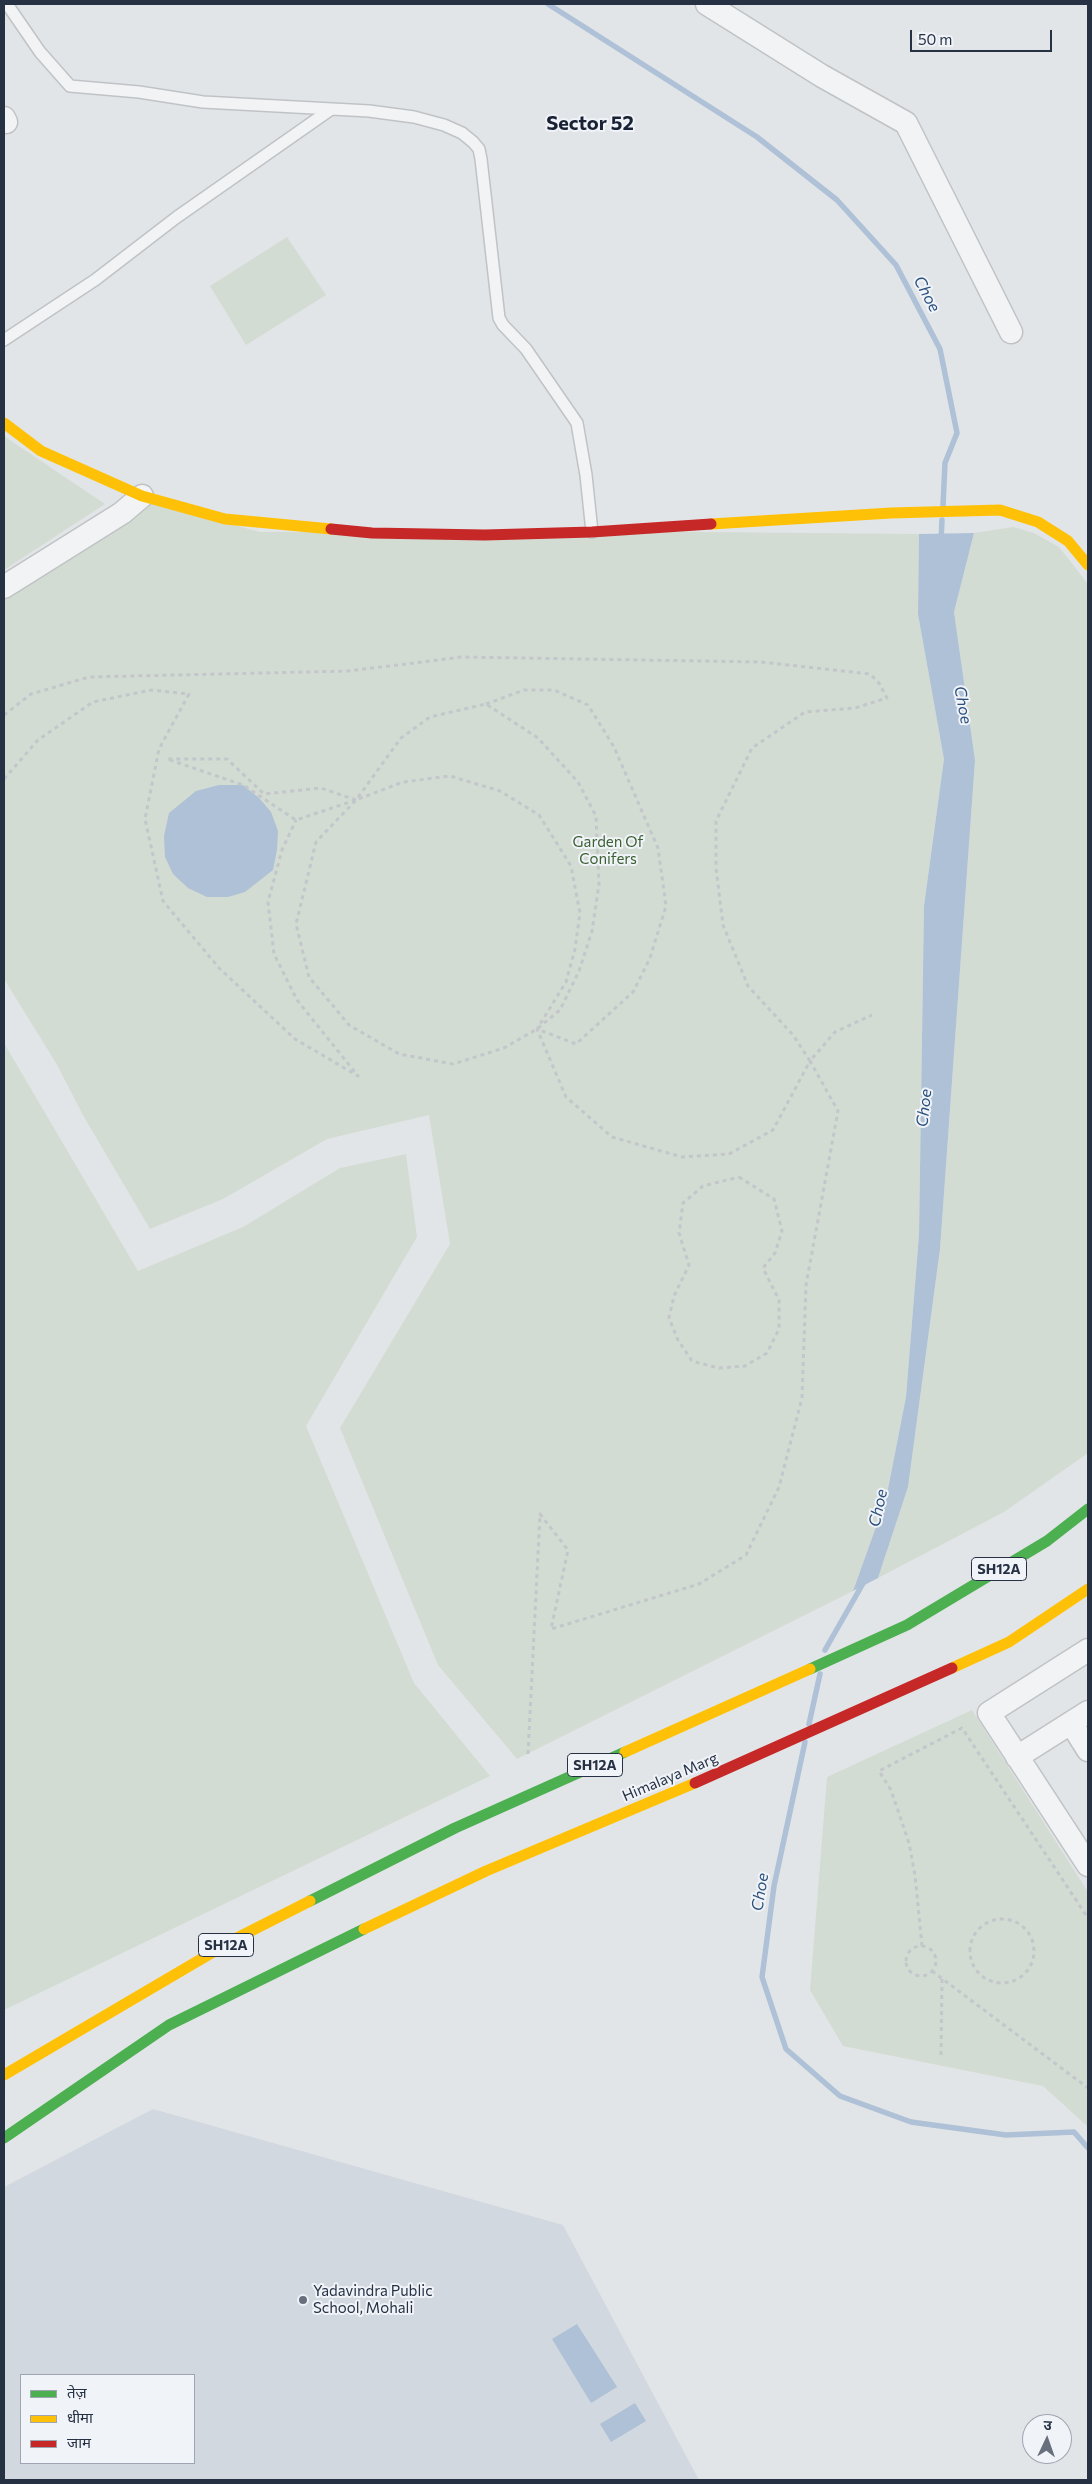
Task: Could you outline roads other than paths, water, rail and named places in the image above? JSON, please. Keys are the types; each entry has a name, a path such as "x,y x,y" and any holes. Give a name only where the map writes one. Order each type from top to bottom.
{"main road":[{"path":"4,423 40,451 142,496 225,519 372,533 485,535 592,532 891,513 1000,510 1038,522 1068,541 1088,565"},
{"name":"SH12A","path":"4,2075 237,1938 454,1828 907,1625 1047,1541 1088,1509"},
{"name":"Himalaya Marg","path":"4,2138 169,2025 257,1980 486,1871 714,1775 1009,1642 1088,1588"}],"street":[{"path":"707,4 822,76 906,123 1011,332"},
{"path":"4,587 122,513 142,496"},
{"path":"1088,1650 989,1713 1088,1865"},
{"path":"1017,1757 1080,1717 1088,1750"}],"lane":[{"path":"7,4 40,52 70,86 139,92 203,102 369,111 414,117 462,133 479,150 499,318 503,325 526,349 577,423 586,475 592,532"},
{"path":"4,340 95,280 177,218 330,110"}],"water":[{"path":"974,533 954,612 975,760 940,1249 908,1487 878,1578 853,1591 886,1499 906,1397 919,1235 924,906 944,759 918,614 919,534"},
{"path":"219,785 243,785 259,798 271,812 278,831 277,850 273,870 245,892 228,897 207,897 188,888 173,874 165,857 164,836 169,813 196,791"},
{"path":"577,2324 617,2387 591,2403 552,2339"},
{"path":"635,2403 646,2421 611,2442 600,2424"}],"waterway":[{"name":"Choe","path":"548,4 757,137 837,200 896,265 940,349 957,433 945,463 943,506"},
{"name":"Choe","path":"941,541 942,520"},
{"name":"Choe","path":"825,1650 865,1580"},
{"name":"Choe","path":"809,1724 820,1674"},
{"name":"Choe","path":"805,1742 774,1886 762,1977 786,2049 840,2096 911,2122 1006,2135 1074,2132 1088,2148"}],"place":[{"name":"Yadavindra Public School, Mohali","path":"303,2300"}],"district":[{"name":"Sector 52","path":"590,123"}],"park label":[{"name":"Garden Of Conifers","path":"608,850"}]}
